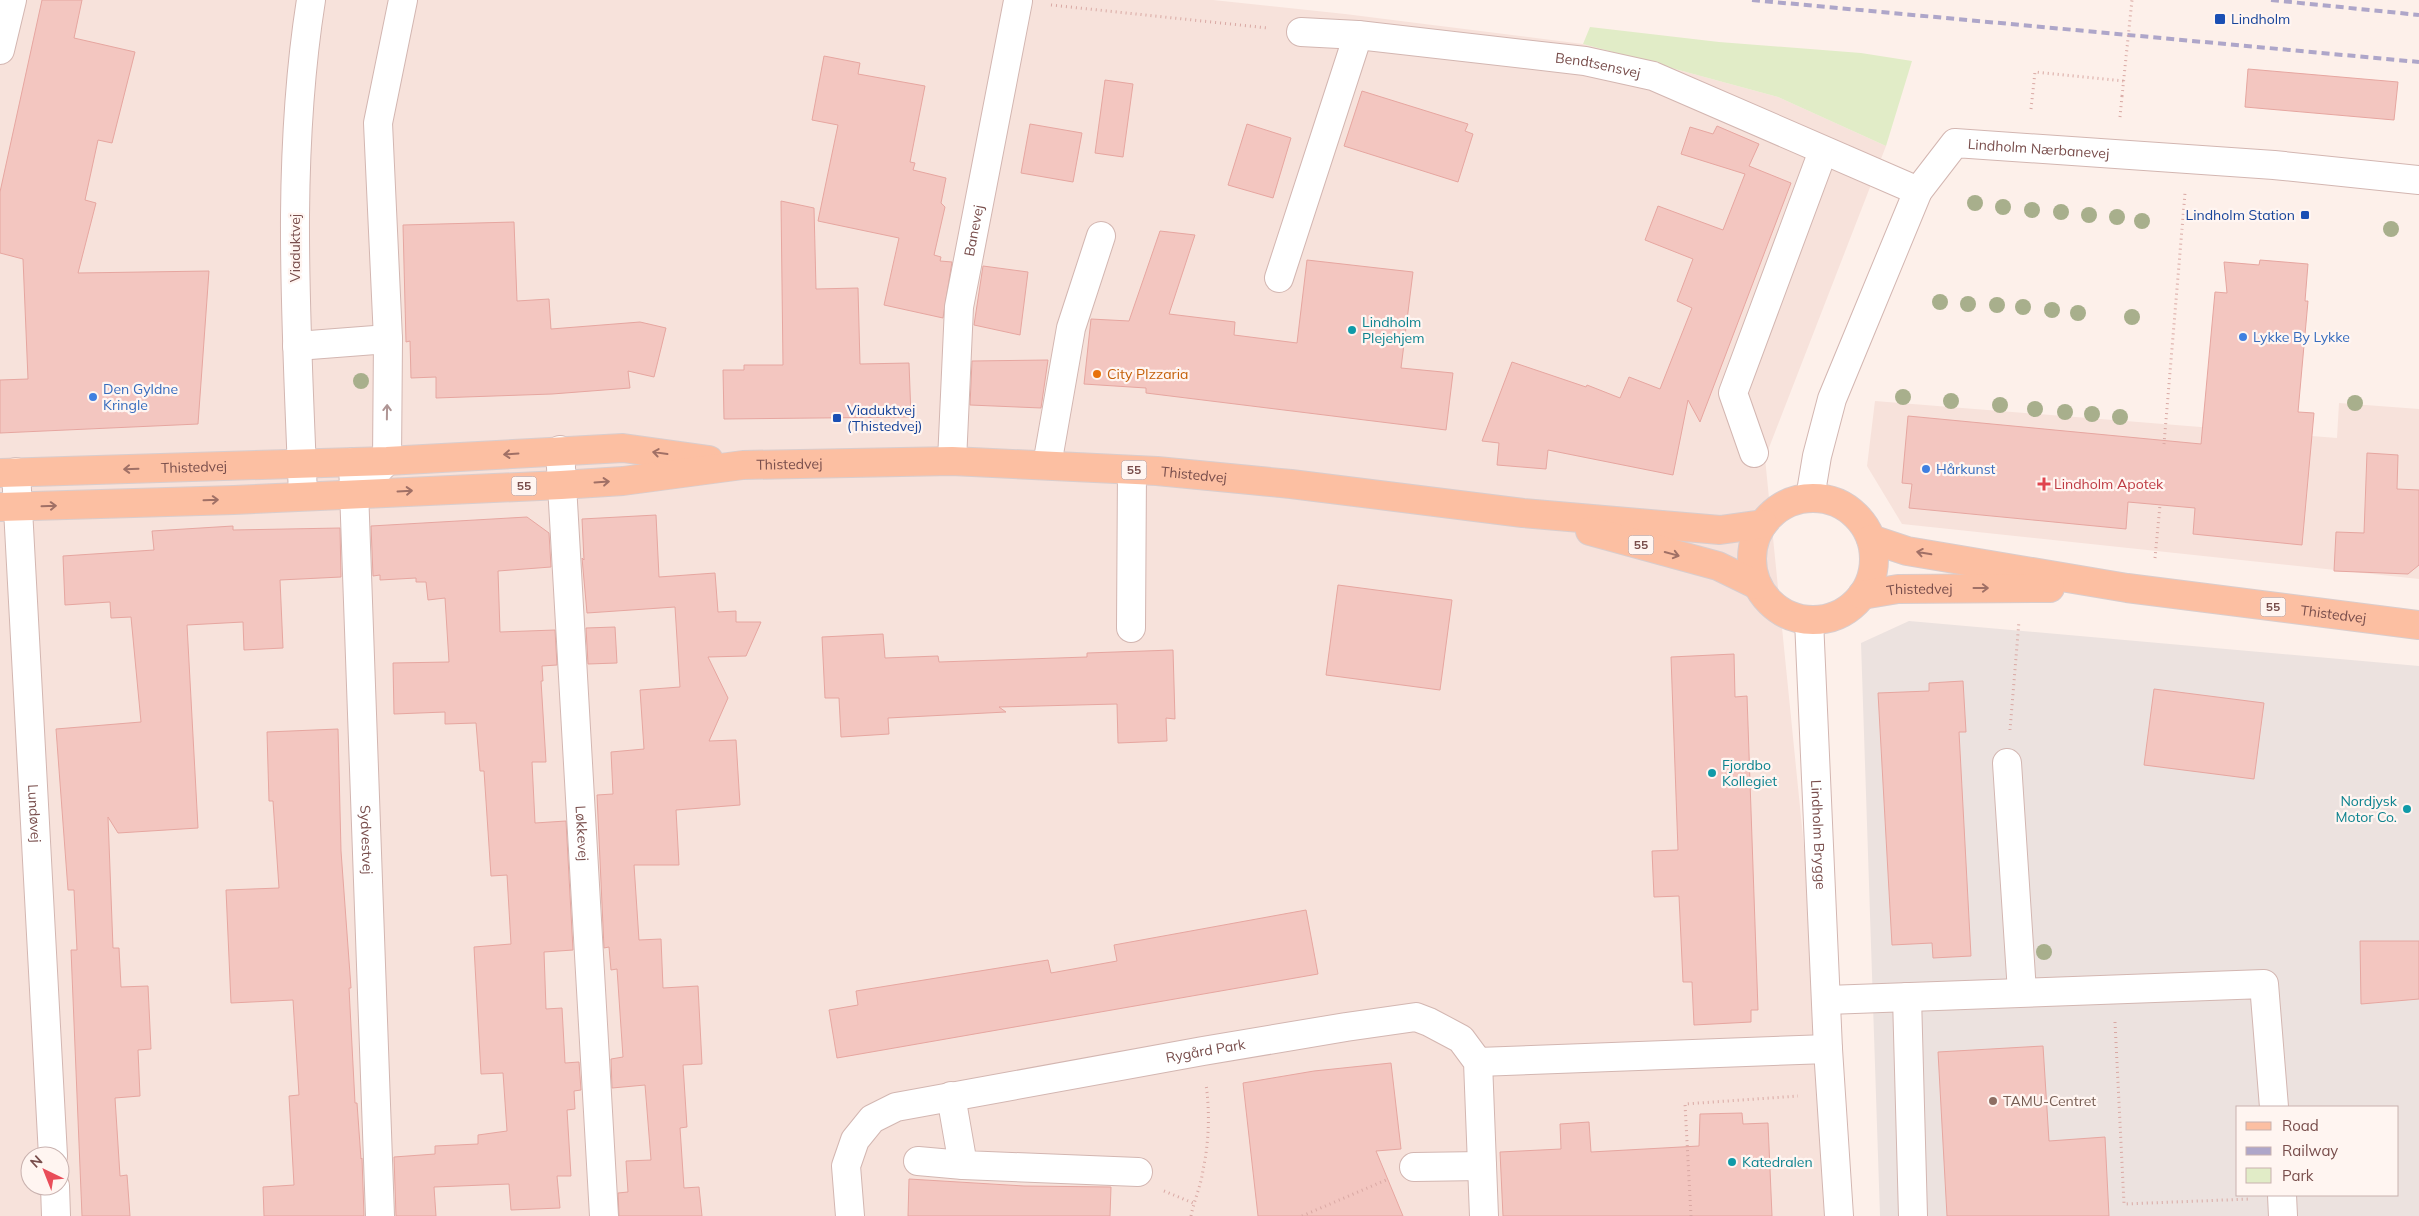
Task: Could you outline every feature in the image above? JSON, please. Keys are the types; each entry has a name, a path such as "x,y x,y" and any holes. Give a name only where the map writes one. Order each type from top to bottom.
{"main road":[{"name":"Thistedvej","path":"8,472 387,461 622,448 743,465"},
{"name":"Thistedvej","path":"9,507 561,485 623,481 743,465 952,461 1132,470 1291,484 1523,513 1720,530 1763,524"},
{"name":"55","path":"1810,498 1830,500 1848,509 1862,522 1870,539 1874,559 1871,578 1862,595 1843,612 1826,619 1809,620 1792,616 1777,609 1766,598 1757,584 1752,564 1754,543 1763,524 1776,511 1791,502 1810,498"},
{"name":"Thistedvej","path":"1523,513 1718,566 1757,584"},
{"name":"Thistedvej","path":"1870,539 1907,551 2139,590 2419,625"},
{"name":"Thistedvej","path":"1862,595 1898,589 2022,588 2139,590"}],"street":[{"path":"0,50 12,0"},
{"name":"Viaduktvej","path":"304,496 294,242 296,154 304,43 311,0"},
{"path":"354,494 387,461 388,339 378,123 403,0"},
{"name":"Banevej","path":"952,461 959,307 1018,1"},
{"name":"Bendtsensvej","path":"1301,32 1358,35 1584,61 1653,76 1918,191"},
{"path":"1279,278 1358,35"},
{"name":"Lindholm Nærbanevej","path":"1810,498 1817,456 1832,398 1918,191 1955,143 2274,164 2419,180"},
{"path":"1754,453 1733,393 1823,151"},
{"path":"1047,465 1071,328 1101,236"},
{"path":"297,346 388,339"},
{"name":"Løkkevej","path":"560,450 604,1216"},
{"name":"Sydvestvej","path":"353,462 380,1216"},
{"path":"1131,628 1132,470"},
{"name":"Lundøvej","path":"8,472 52,1146"},
{"name":"Lindholm Brygge","path":"1809,620 1828,1049 1839,1216"},
{"path":"2008,763 2022,992"},
{"path":"1827,1000 2264,984 2274,1106"},
{"path":"1907,997 1913,1216"},
{"name":"Rygård Park","path":"850,1216 846,1166 855,1140 872,1119 896,1107 1346,1026 1416,1017 1461,1040 1478,1062"},
{"path":"1484,1216 1478,1062 1828,1049"},
{"path":"951,1096 963,1165"},
{"path":"918,1161 963,1165 1138,1172"},
{"path":"1414,1168 1482,1166"},
{"path":"55,1196 56,1216"}],"path":[{"path":"2120,116 2132,0"},
{"path":"1018,1 1301,32"},
{"path":"2031,109 2035,72 2124,81"},
{"path":"2164,444 2188,159"},
{"path":"2139,590 2160,505"},
{"path":"2008,763 2022,588"},
{"path":"2114,989 2124,1204 2282,1203"},
{"path":"1191,1216 1203,1172 1208,1136 1209,1101 1203,1051"},
{"path":"1691,1216 1685,1104 1803,1095"},
{"path":"1302,1216 1414,1168"}],"shaded area":[{"path":"0,0 1213,0 1345,14 1583,44 1778,97 1886,146 1765,458 1841,1216 0,1216"},
{"path":"1875,401 2337,438 2339,403 2419,409 2419,579 1902,524 1867,466"},
{"path":"1909,621 2419,666 2419,1216 1880,1216 1861,643"}],"green space":[{"path":"1590,27 1719,42 1861,53 1912,61 1886,146 1778,97 1583,44"}],"building":[{"path":"42,0 82,0 74,38 135,52 112,143 98,140 85,200 96,203 78,273 209,271 198,424 0,433 0,380 28,379 23,259 0,253 0,192"},
{"path":"824,56 860,63 858,74 925,86 910,162 915,163 913,170 946,178 941,203 945,207 934,255 941,257 940,261 952,262 943,318 884,305 899,238 818,221 838,125 812,120"},
{"path":"2248,69 2398,82 2394,120 2245,107"},
{"path":"1105,80 1133,84 1123,157 1095,153"},
{"path":"1362,91 1468,124 1465,131 1473,134 1458,182 1344,146"},
{"path":"1030,124 1082,133 1073,182 1021,173"},
{"path":"1247,124 1291,138 1273,198 1228,185"},
{"path":"1717,126 1759,144 1749,166 1791,183 1700,422 1688,400 1673,475 1548,450 1546,469 1497,465 1499,443 1482,441 1512,362 1586,387 1587,385 1620,398 1629,377 1660,389 1692,308 1677,301 1693,259 1645,240 1658,206 1723,230 1745,174 1681,154 1690,127 1713,134"},
{"path":"781,201 814,208 816,289 858,288 860,364 909,363 911,417 724,419 723,370 744,370 744,365 783,365"},
{"path":"514,222 517,301 549,299 551,329 640,322 666,328 654,377 628,371 630,388 552,394 436,398 436,377 411,378 410,341 406,342 403,225"},
{"name":"Lindholm Plejehjem","path":"1160,231 1195,235 1169,314 1235,322 1234,335 1297,343 1307,260 1413,272 1401,368 1453,373 1446,430 1146,393 1146,388 1084,384 1091,319 1129,321"},
{"path":"2260,260 2308,264 2305,301 2308,301 2298,412 2314,413 2302,545 2193,534 2195,508 2128,502 2126,529 1909,508 1912,484 1902,483 1908,416 2201,444 2215,292 2227,293 2224,262 2259,265"},
{"path":"983,266 1028,272 1020,335 974,325"},
{"path":"1048,360 1041,408 970,405 972,361"},
{"path":"2367,453 2398,455 2397,489 2419,490 2419,565 2408,574 2334,571 2336,532 2364,533"},
{"path":"656,515 659,577 715,573 718,612 736,611 736,622 761,622 746,656 708,657 728,698 709,741 736,740 740,805 676,810 679,865 634,865 639,940 661,939 663,988 698,986 702,1064 683,1065 687,1127 680,1128 684,1188 699,1187 702,1216 619,1216 618,1193 628,1192 626,1161 651,1160 645,1085 612,1088 611,1059 623,1057 617,969 611,970 609,947 604,948 597,795 613,794 611,752 644,749 640,690 680,687 675,607 587,613 582,558 584,560 582,519"},
{"path":"527,517 549,533 551,567 498,571 500,632 555,630 557,665 542,666 543,681 541,681 546,762 532,762 535,823 566,821 573,950 544,952 546,1009 562,1008 565,1063 579,1062 581,1090 574,1091 575,1109 567,1110 571,1176 557,1176 560,1208 511,1210 509,1184 434,1187 436,1216 396,1216 394,1157 435,1154 435,1146 478,1144 478,1135 507,1131 503,1073 481,1074 474,947 511,944 507,875 491,876 484,771 480,771 476,723 445,724 445,712 394,714 393,663 449,662 445,598 428,600 426,582 416,582 416,578 380,580 380,575 373,576 371,526"},
{"path":"233,526 233,530 340,528 341,577 280,580 283,648 244,650 243,622 187,625 198,828 118,833 108,817 113,948 119,948 121,987 148,986 151,1049 138,1050 140,1096 115,1098 120,1176 127,1175 130,1216 82,1216 71,950 77,950 74,890 68,890 56,729 141,722 131,617 111,618 110,602 65,605 63,556 154,550 152,531"},
{"path":"1338,585 1452,600 1440,690 1326,675"},
{"path":"615,627 617,663 588,664 586,628"},
{"path":"883,634 885,658 938,656 939,662 1087,657 1087,653 1173,650 1175,719 1166,718 1167,741 1118,743 1117,704 999,707 1006,712 888,718 889,734 841,737 839,698 825,698 822,637"},
{"name":"Fjordbo Kollegiet","path":"1734,654 1735,697 1747,696 1758,1010 1751,1010 1751,1022 1694,1025 1692,982 1683,982 1679,896 1654,897 1652,851 1678,850 1671,657"},
{"path":"1963,681 1966,732 1959,732 1971,956 1933,958 1932,943 1892,945 1878,693 1929,691 1929,683"},
{"path":"2154,689 2264,703 2254,779 2144,765"},
{"path":"338,729 341,851 351,988 349,988 355,1103 357,1103 362,1158 364,1216 264,1216 263,1187 294,1185 289,1096 299,1095 293,1000 231,1003 226,890 279,888 273,801 269,801 267,732"},
{"path":"1306,910 1318,974 837,1058 829,1010 858,1005 856,991 1048,960 1051,973 1117,961 1114,945"},
{"path":"2360,941 2419,941 2419,999 2361,1004"},
{"name":"TAMU-Centret","path":"2043,1046 2049,1141 2105,1137 2109,1216 1947,1216 1938,1052"},
{"path":"1391,1063 1401,1149 1376,1151 1403,1216 1258,1216 1243,1083 1314,1071"},
{"path":"1742,1113 1743,1124 1768,1123 1772,1216 1503,1216 1500,1152 1561,1149 1560,1124 1589,1122 1591,1152 1699,1146 1700,1114"},
{"path":"909,1179 1024,1186 1111,1187 1110,1216 908,1216"}],"railway":[{"path":"1752,0 2419,62"},
{"path":"2271,0 2419,15"}],"place":[{"name":"Lindholm","path":"2220,19"},
{"name":"Lindholm Station","path":"2305,215"},
{"name":"Lindholm Plejehjem","path":"1352,330"},
{"name":"Lykke By Lykke","path":"2243,337"},
{"name":"City PIzzaria","path":"1097,374"},
{"name":"Den Gyldne Kringle","path":"93,397"},
{"name":"Viaduktvej (Thistedvej)","path":"837,418"},
{"name":"Hårkunst","path":"1926,469"},
{"name":"Lindholm Apotek","path":"2044,484"},
{"name":"Fjordbo Kollegiet","path":"1712,773"},
{"name":"Nordjysk Motor Co.","path":"2407,809"},
{"name":"TAMU-Centret","path":"1993,1101"},
{"name":"Katedralen","path":"1732,1162"}]}
